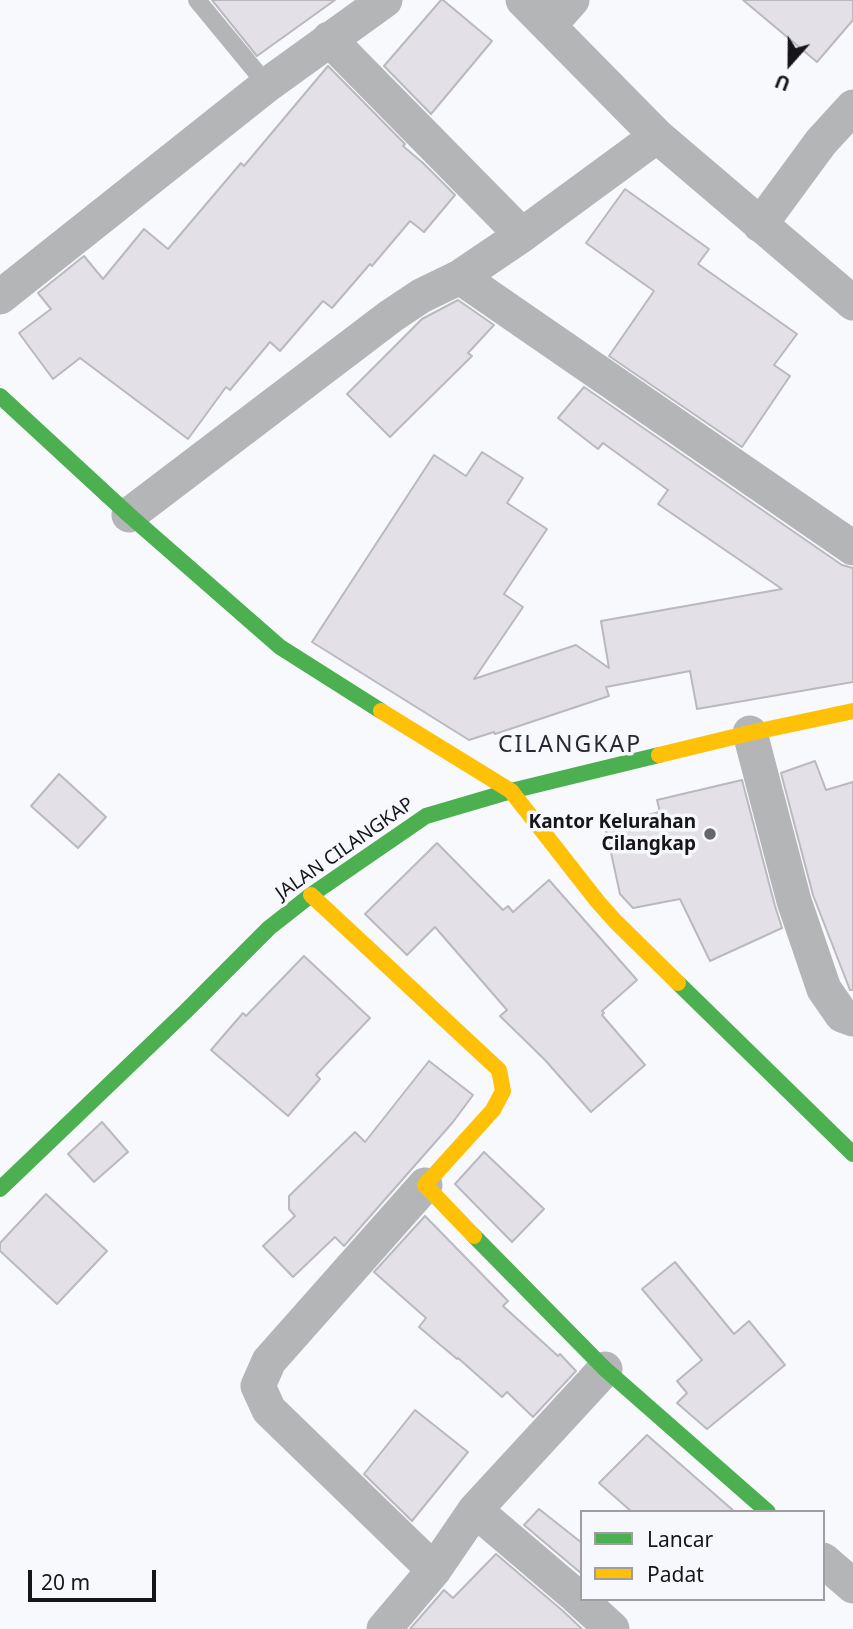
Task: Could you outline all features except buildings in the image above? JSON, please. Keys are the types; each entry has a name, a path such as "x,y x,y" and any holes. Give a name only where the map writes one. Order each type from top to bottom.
{"street":[{"path":"0,297 267,85 385,0"},
{"path":"523,0 657,136 853,303"},
{"path":"549,26 572,0"},
{"path":"329,39 522,235"},
{"path":"760,225 837,136 853,107"},
{"path":"129,515 391,316 421,296 460,277 657,136"},
{"path":"460,277 853,548"},
{"path":"0,396 129,515 280,647 511,791 598,902 853,1154"},
{"name":"JALAN CILANGKAP","path":"0,1189 269,928 311,895 426,816 511,791 853,711"},
{"path":"750,733 794,901 824,989 842,1015 853,1020"},
{"path":"311,895 499,1070 503,1091 493,1110 269,1361 258,1386 269,1410 434,1570"},
{"path":"425,1185 605,1369 766,1510"},
{"path":"384,1629 434,1570 475,1510 605,1369"},
{"path":"475,1510 580,1600"},
{"path":"825,1562 853,1586"},
{"path":"581,1601 612,1629"}],"lane":[{"path":"197,0 267,85"}],"traffic: fast":[{"path":"0,396 129,515 280,647 381,711"},
{"path":"0,1189 269,928 311,895 426,816 511,791 659,755"},
{"path":"678,983 853,1154"},
{"path":"474,1236 605,1369 766,1510"}],"traffic: slow":[{"path":"381,711 511,791 598,902 678,983"},
{"path":"659,755 853,711"},
{"path":"311,895 499,1070 503,1091 493,1110 425,1185 474,1236"}],"place":[{"name":"Kantor Kelurahan Cilangkap","path":"710,834"}],"district":[{"name":"CILANGKAP","path":"570,745"}]}
